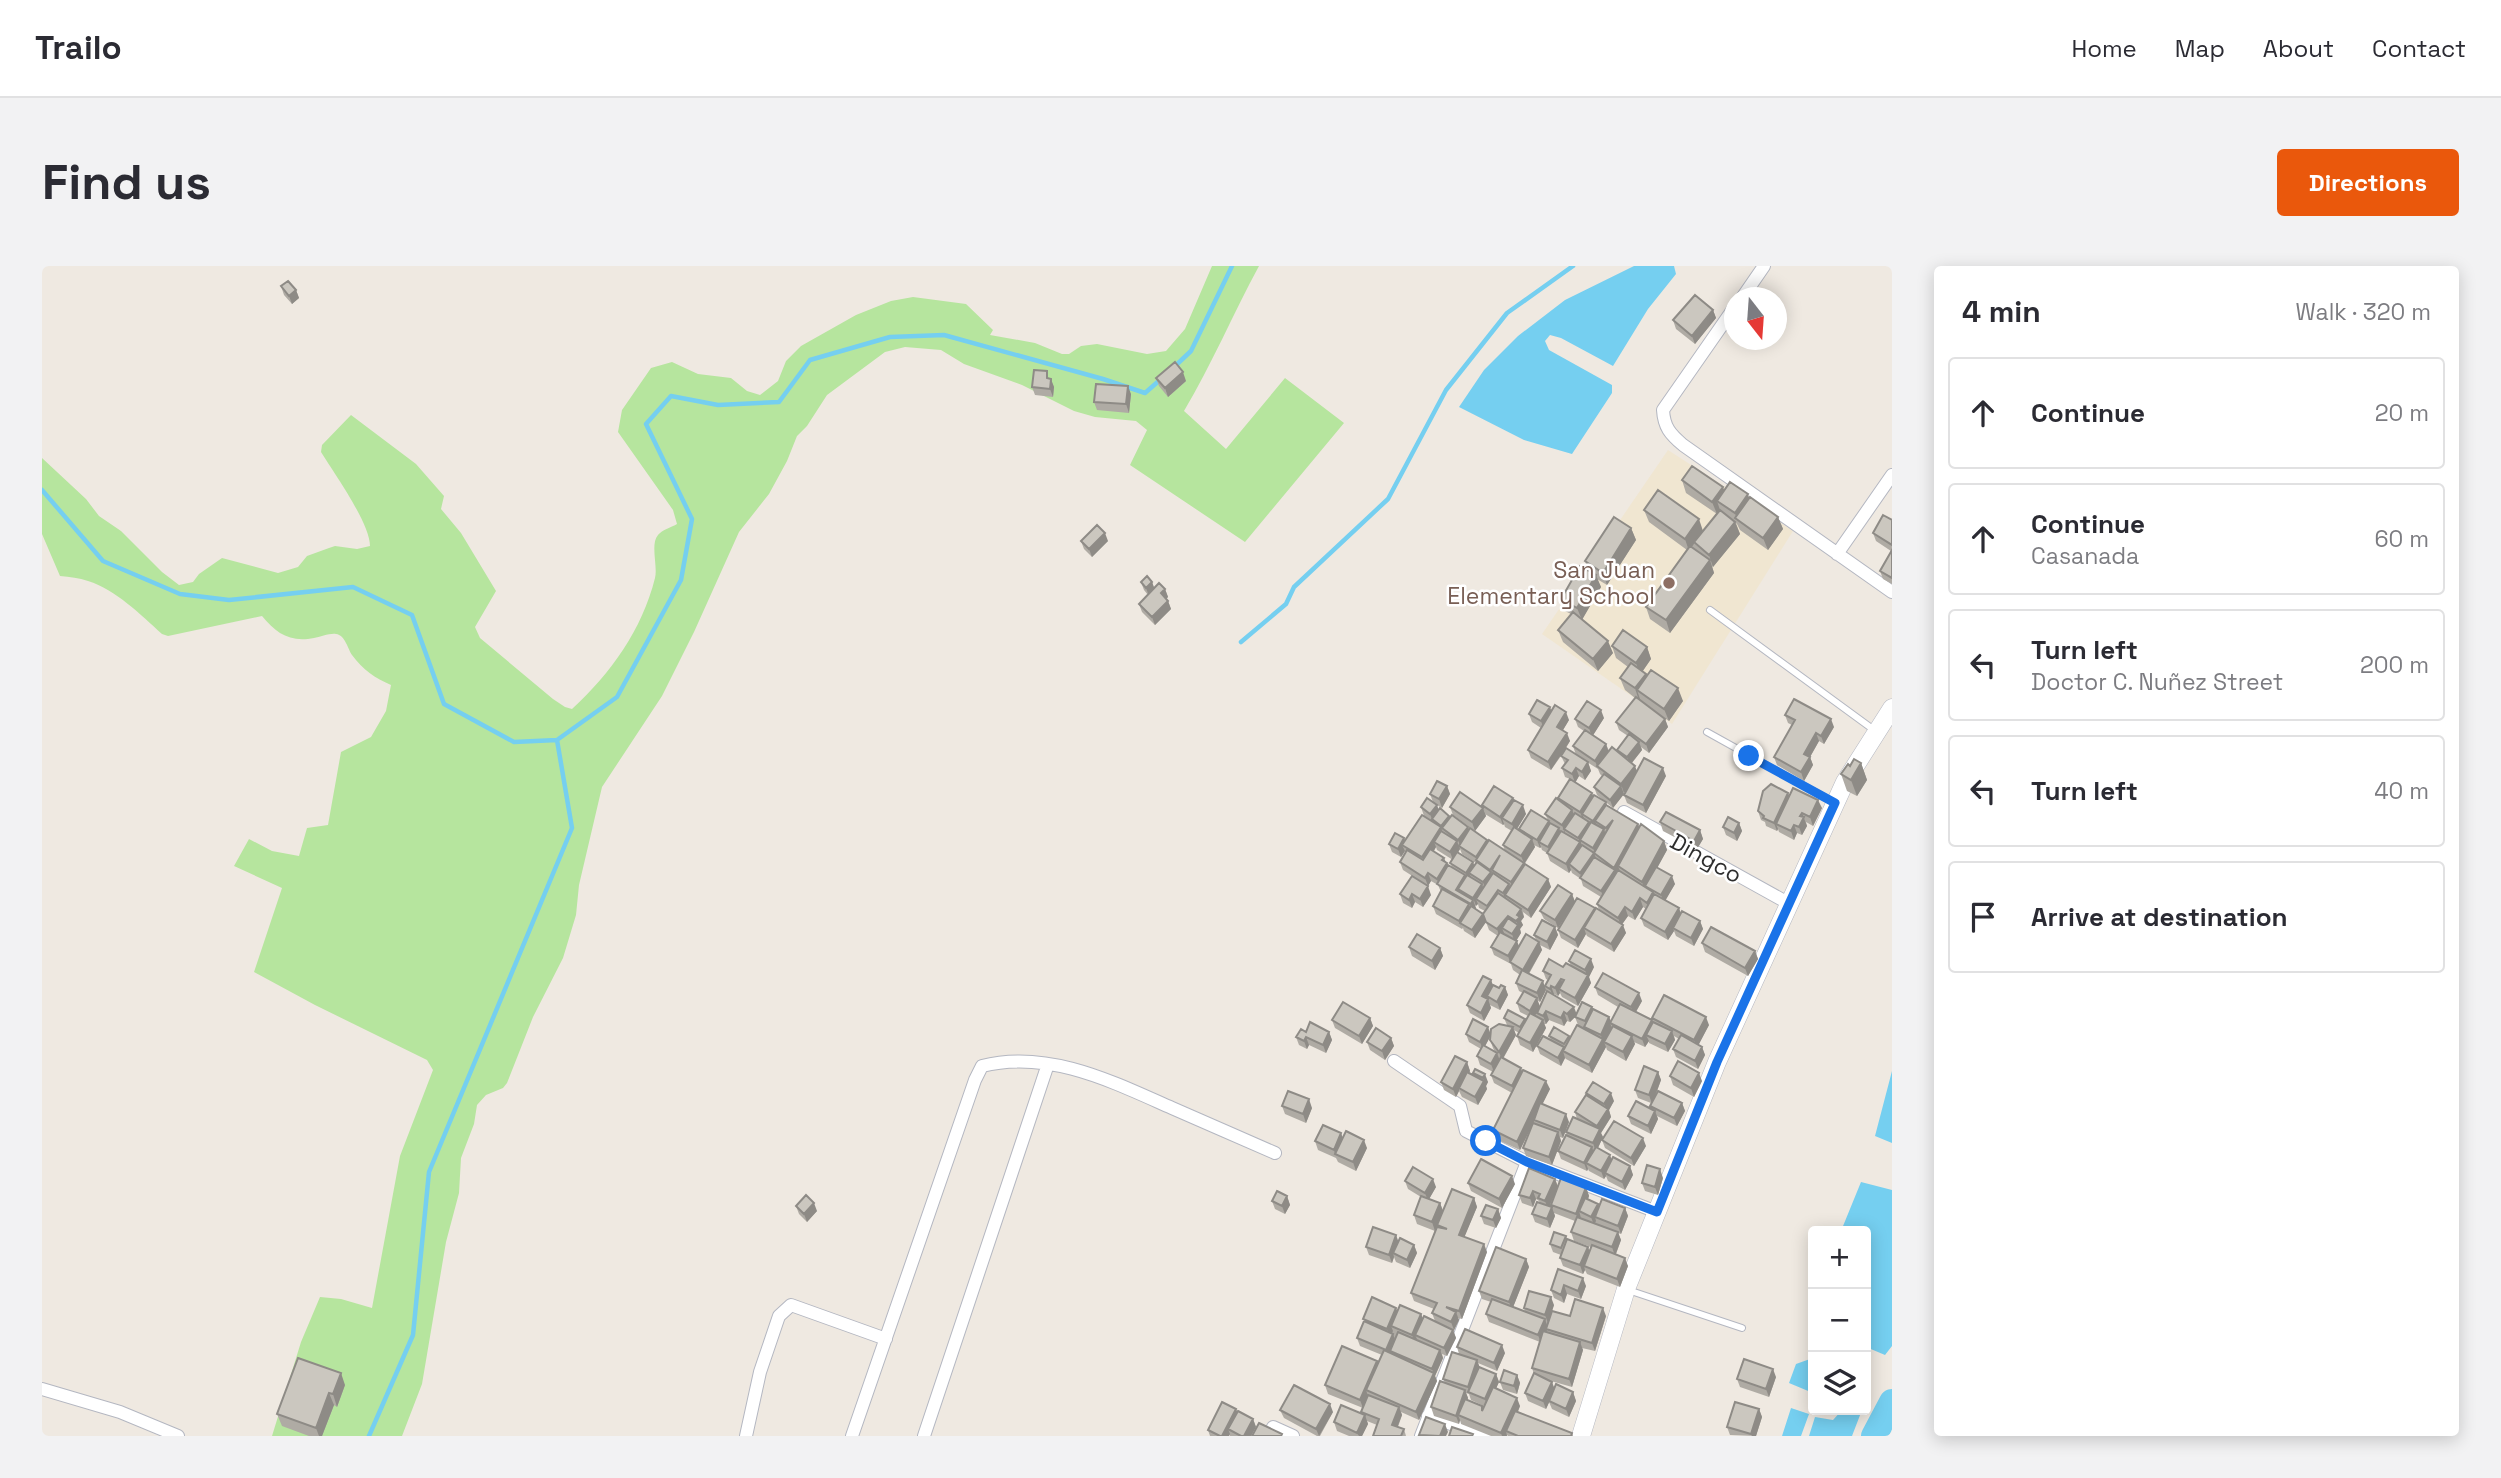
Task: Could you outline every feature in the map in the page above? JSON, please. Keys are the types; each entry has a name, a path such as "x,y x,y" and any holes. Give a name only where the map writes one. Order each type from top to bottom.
{"main road":[{"path":"1581,1436 1626,1289 1717,1062 1845,782 1892,708"}],"street":[{"path":"1750,287 1764,266"},
{"path":"1724,322 1663,410 1664,424 1671,435 1683,445 1892,592"},
{"path":"1837,554 1892,475"},
{"name":"Dingco","path":"1624,812 1788,903"},
{"path":"852,1436 982,1066 1022,1060 1103,1077 1275,1153"},
{"path":"1394,1061 1460,1106 1466,1131 1527,1162 1657,1212"},
{"path":"924,1436 1048,1064"},
{"path":"1420,1436 1527,1162"},
{"path":"746,1436 760,1372 779,1316 791,1305 886,1339"},
{"path":"42,1389 120,1412 178,1436"},
{"path":"1428,1416 1486,1436"},
{"path":"1273,1427 1293,1436"}],"lane":[{"path":"1710,610 1875,731"},
{"path":"1707,732 1835,803"},
{"path":"1626,1289 1742,1328"}],"shaded area":[{"name":"San Juan Elementary School","path":"1668,450 1793,531 1672,724 1542,634"}],"green space":[{"path":"1212,266 1259,266 1184,411 1226,449 1285,378 1344,423 1245,542 1130,465 1147,430 1136,421 1095,417 1074,411 1022,385 964,364 941,350 905,347 885,352 827,395 807,426 797,436 769,494 739,532 662,696 602,787 579,885 576,915 563,958 533,1017 507,1083 503,1088 486,1095 477,1105 474,1124 461,1158 459,1193 446,1242 422,1384 402,1436 272,1436 301,1342 320,1297 341,1299 372,1308 400,1156 433,1070 427,1060 254,972 282,888 234,866 249,839 272,851 299,856 307,828 328,825 341,752 371,737 386,711 391,685 360,665 344,640 336,634 305,639 291,638 278,632 262,616 168,636 108,590 85,580 60,576 42,534 42,458 86,499 99,516 121,531 179,585 193,582 199,574 222,558 278,573 298,567 307,556 335,546 357,549 370,546 358,512 321,452 322,445 351,415 416,464 444,496 441,509 461,533 496,591 475,627 480,638 553,699 572,709 600,681 633,633 655,578 656,539 662,532 677,524 673,510 618,432 622,410 651,368 672,362 698,374 731,378 747,391 760,395 778,381 786,361 801,346 856,315 891,301 913,297 966,304 993,330 990,335 1035,343 1062,354 1069,354 1081,346 1097,344 1147,354 1166,351 1185,329"}],"water":[{"path":"1634,266 1674,266 1676,274 1648,309 1613,366 1561,338 1550,335 1545,341 1549,350 1612,385 1612,393 1572,454 1524,440 1459,407 1484,370 1518,336 1565,300"},
{"path":"1892,1071 1892,1143 1875,1136"},
{"path":"1861,1182 1892,1190 1892,1346 1885,1355 1871,1349 1871,1226 1843,1226"},
{"path":"1808,1360 1808,1391 1789,1383 1796,1364"},
{"path":"1791,1408 1808,1414 1801,1436 1782,1436"},
{"path":"1838,1415 1860,1415 1852,1436 1809,1436 1815,1417 1833,1420"}],"building":[{"path":"288,281 296,290 289,296 281,286"},
{"path":"1695,295 1713,310 1692,336 1673,320"},
{"path":"1175,362 1183,372 1165,388 1156,378"},
{"path":"1034,370 1047,371 1047,378 1051,379 1050,389 1032,387"},
{"path":"1096,384 1128,386 1126,404 1094,402"},
{"path":"1692,466 1723,487 1712,502 1682,480"},
{"path":"1730,482 1748,494 1735,513 1717,501"},
{"path":"1658,490 1699,519 1685,539 1644,510"},
{"path":"1750,497 1778,517 1763,538 1735,518"},
{"path":"1720,510 1735,522 1709,555 1694,542"},
{"path":"1883,515 1892,520 1892,545 1873,533"},
{"path":"1614,517 1631,528 1603,573 1585,561"},
{"path":"1097,525 1105,533 1089,549 1081,541"},
{"path":"1690,546 1710,560 1666,620 1646,607"},
{"path":"1892,550 1892,578 1880,571"},
{"path":"1580,566 1596,575 1577,608 1561,599"},
{"path":"1147,576 1152,582 1146,588 1141,582"},
{"path":"1159,583 1165,589 1161,593 1168,601 1152,617 1139,604"},
{"path":"1573,612 1608,641 1593,659 1558,630"},
{"path":"1623,630 1647,647 1636,663 1612,646"},
{"path":"1631,663 1646,674 1635,688 1620,678"},
{"path":"1651,670 1678,688 1664,709 1637,690"},
{"path":"1636,697 1665,719 1646,744 1616,722"},
{"path":"1794,699 1831,719 1821,736 1816,733 1804,754 1810,757 1801,772 1774,757 1795,720 1785,715"},
{"path":"1537,700 1550,707 1541,721 1529,714"},
{"path":"1587,701 1601,710 1589,728 1575,719"},
{"path":"1555,705 1566,712 1557,727 1567,733 1548,762 1528,750"},
{"path":"1585,730 1606,744 1595,761 1573,746"},
{"path":"1629,734 1639,742 1627,757 1617,750"},
{"path":"1612,747 1635,766 1621,784 1597,766"},
{"path":"1566,748 1588,762 1582,772 1576,768 1572,774 1562,768 1568,760 1561,756"},
{"path":"1644,758 1663,768 1643,805 1624,795"},
{"path":"1854,759 1861,763 1851,780 1841,774"},
{"path":"1604,774 1621,786 1610,800 1594,787"},
{"path":"1570,779 1592,793 1580,812 1558,798"},
{"path":"1437,781 1447,786 1439,799 1430,794"},
{"path":"1771,784 1788,793 1774,823 1763,818 1758,811 1763,791"},
{"path":"1494,786 1513,798 1500,817 1482,805"},
{"path":"1793,788 1818,800 1810,817 1802,813 1800,816 1804,817 1799,827 1794,825 1791,831 1776,824"},
{"path":"1460,792 1483,808 1472,822 1450,807"},
{"path":"1594,795 1606,802 1593,821 1582,814"},
{"path":"1427,798 1437,805 1430,814 1421,807"},
{"path":"1556,798 1572,810 1562,825 1545,814"},
{"path":"1514,800 1523,805 1512,824 1502,818"},
{"path":"1606,805 1638,824 1614,868 1594,853 1613,820 1606,828 1595,821"},
{"path":"1440,808 1449,816 1441,826 1432,819"},
{"path":"1531,810 1549,821 1537,840 1519,829"},
{"path":"1666,812 1700,830 1694,841 1660,822"},
{"path":"1575,813 1589,822 1578,838 1564,829"},
{"path":"1422,815 1441,827 1422,857 1402,845"},
{"path":"1452,815 1468,827 1458,840 1442,828"},
{"path":"1728,817 1739,823 1734,833 1723,827"},
{"path":"1591,822 1604,829 1593,848 1580,840"},
{"path":"1550,823 1559,828 1548,847 1539,842"},
{"path":"1641,824 1664,841 1642,882 1618,866"},
{"path":"1514,827 1532,839 1521,856 1503,845"},
{"path":"1470,828 1487,840 1476,857 1459,846"},
{"path":"1441,831 1457,841 1450,852 1434,842"},
{"path":"1561,831 1580,842 1566,864 1547,853"},
{"path":"1395,833 1404,838 1398,849 1389,844"},
{"path":"1489,840 1524,863 1511,882 1492,870 1500,855 1490,870 1476,860"},
{"path":"1582,845 1594,853 1580,873 1569,864"},
{"path":"1430,849 1447,863 1437,879 1428,873 1425,878 1400,862 1407,850 1423,860"},
{"path":"1457,852 1473,862 1466,873 1450,863"},
{"path":"1594,857 1615,870 1601,891 1580,878"},
{"path":"1477,862 1491,872 1483,882 1469,873"},
{"path":"1525,864 1548,879 1528,910 1505,895"},
{"path":"1448,865 1465,875 1456,890 1473,900 1471,904 1437,884"},
{"path":"1656,867 1672,876 1661,895 1645,886"},
{"path":"1618,870 1653,892 1647,903 1640,898 1632,912 1625,907 1618,918 1597,904"},
{"path":"1493,873 1509,884 1503,893 1498,890 1487,906 1476,899"},
{"path":"1467,875 1482,884 1473,898 1458,889"},
{"path":"1412,876 1428,886 1420,899 1412,894 1409,900 1400,894"},
{"path":"1558,885 1572,894 1555,920 1540,911"},
{"path":"1442,889 1469,904 1459,921 1433,906"},
{"path":"1498,893 1521,909 1517,915 1520,917 1516,921 1508,916 1497,929 1486,922 1483,914"},
{"path":"1654,894 1679,908 1665,932 1641,918"},
{"path":"1577,898 1595,908 1575,940 1558,930"},
{"path":"1471,906 1483,914 1472,930 1460,923"},
{"path":"1596,908 1623,925 1611,944 1584,928"},
{"path":"1682,911 1700,921 1691,938 1673,928"},
{"path":"1508,918 1518,925 1512,934 1502,928"},
{"path":"1542,920 1555,927 1547,942 1534,935"},
{"path":"1711,927 1755,951 1745,968 1702,943"},
{"path":"1500,932 1517,941 1508,956 1491,947"},
{"path":"1417,934 1440,948 1432,961 1409,947"},
{"path":"1526,934 1539,942 1523,970 1510,962"},
{"path":"1575,950 1591,959 1585,970 1569,961"},
{"path":"1549,959 1563,967 1566,963 1588,975 1575,998 1559,989 1564,980 1561,979 1555,988 1545,986 1551,975 1543,971"},
{"path":"1522,970 1543,981 1537,993 1516,983"},
{"path":"1603,973 1639,993 1631,1007 1595,987"},
{"path":"1483,976 1491,980 1482,996 1488,999 1481,1013 1467,1005"},
{"path":"1493,985 1505,987 1497,1002 1487,996"},
{"path":"1524,991 1537,998 1530,1011 1517,1003"},
{"path":"1547,991 1574,1007 1567,1014 1564,1012 1561,1018 1546,1011 1543,1016 1537,1013"},
{"path":"1664,995 1706,1017 1694,1040 1652,1018"},
{"path":"1343,1002 1370,1018 1359,1036 1332,1020"},
{"path":"1582,1002 1592,1007 1585,1021 1575,1017"},
{"path":"1620,1004 1652,1020 1642,1039 1610,1023"},
{"path":"1593,1009 1609,1017 1601,1035 1584,1027"},
{"path":"1508,1010 1525,1019 1520,1027 1504,1018"},
{"path":"1530,1013 1543,1020 1530,1043 1517,1036"},
{"path":"1473,1019 1488,1027 1480,1042 1466,1034"},
{"path":"1310,1022 1329,1032 1323,1045 1306,1037 1304,1041 1296,1037 1301,1029 1306,1032"},
{"path":"1653,1022 1672,1031 1665,1044 1646,1035"},
{"path":"1499,1024 1513,1027 1499,1052 1490,1040 1491,1029"},
{"path":"1577,1025 1603,1039 1589,1065 1563,1051"},
{"path":"1613,1026 1632,1036 1623,1052 1604,1042"},
{"path":"1554,1027 1569,1036 1564,1044 1549,1036"},
{"path":"1376,1028 1391,1038 1382,1051 1367,1042"},
{"path":"1681,1035 1702,1047 1695,1061 1673,1049"},
{"path":"1543,1036 1564,1047 1558,1058 1537,1046"},
{"path":"1483,1045 1497,1053 1491,1064 1477,1056"},
{"path":"1455,1056 1467,1062 1453,1089 1441,1082"},
{"path":"1501,1057 1521,1068 1512,1086 1491,1075"},
{"path":"1678,1061 1699,1073 1691,1088 1670,1076"},
{"path":"1644,1066 1658,1072 1649,1095 1635,1090"},
{"path":"1475,1069 1485,1074 1483,1078 1473,1073"},
{"path":"1523,1070 1546,1081 1517,1142 1493,1130"},
{"path":"1467,1072 1484,1081 1475,1097 1459,1088"},
{"path":"1593,1082 1611,1093 1604,1104 1586,1093"},
{"path":"1288,1091 1309,1099 1303,1114 1282,1106"},
{"path":"1658,1091 1682,1103 1674,1118 1650,1106"},
{"path":"1586,1095 1608,1109 1597,1126 1575,1112"},
{"path":"1636,1101 1655,1111 1648,1126 1628,1116"},
{"path":"1540,1103 1566,1114 1560,1130 1534,1120"},
{"path":"1573,1117 1600,1129 1593,1143 1566,1132"},
{"path":"1614,1121 1643,1138 1631,1158 1602,1140"},
{"path":"1533,1123 1558,1132 1549,1157 1523,1148"},
{"path":"1323,1125 1341,1133 1334,1150 1315,1141"},
{"path":"1346,1131 1364,1140 1353,1162 1335,1154"},
{"path":"1566,1135 1592,1147 1584,1163 1558,1151"},
{"path":"1596,1147 1610,1155 1601,1171 1586,1163"},
{"path":"1613,1157 1630,1166 1622,1182 1605,1173"},
{"path":"1481,1159 1512,1176 1499,1199 1468,1183"},
{"path":"1647,1165 1660,1169 1655,1187 1642,1183"},
{"path":"1413,1167 1433,1179 1425,1193 1405,1181"},
{"path":"1529,1168 1555,1179 1545,1201 1538,1198 1540,1194 1533,1191 1530,1198 1519,1195"},
{"path":"1561,1178 1586,1187 1576,1214 1551,1205"},
{"path":"1452,1189 1474,1198 1459,1235 1484,1244 1459,1311 1446,1307 1456,1312 1451,1322 1432,1313 1437,1303 1411,1293 1437,1227 1447,1229 1437,1225"},
{"path":"1277,1191 1287,1196 1282,1206 1272,1201"},
{"path":"806,1195 814,1203 804,1214 796,1206"},
{"path":"1421,1196 1440,1203 1432,1222 1414,1215"},
{"path":"1585,1198 1598,1204 1591,1217 1579,1211"},
{"path":"1602,1199 1625,1208 1618,1226 1595,1217"},
{"path":"1537,1202 1552,1207 1547,1219 1532,1214"},
{"path":"1486,1205 1498,1209 1493,1220 1481,1216"},
{"path":"1577,1217 1618,1232 1612,1247 1571,1232"},
{"path":"1373,1227 1396,1235 1389,1255 1366,1247"},
{"path":"1554,1232 1566,1236 1561,1248 1550,1244"},
{"path":"1400,1238 1414,1245 1407,1260 1393,1253"},
{"path":"1567,1239 1588,1247 1580,1265 1560,1258"},
{"path":"1592,1245 1625,1258 1617,1279 1584,1266"},
{"path":"1496,1247 1526,1259 1509,1302 1479,1291"},
{"path":"1558,1269 1583,1278 1578,1291 1564,1285 1561,1295 1551,1290"},
{"path":"1529,1291 1551,1297 1545,1315 1524,1308"},
{"path":"1372,1297 1396,1308 1387,1329 1363,1319"},
{"path":"1492,1299 1545,1319 1538,1335 1486,1314"},
{"path":"1575,1299 1603,1308 1592,1343 1546,1329 1552,1311 1570,1316"},
{"path":"1400,1305 1421,1314 1412,1335 1391,1326"},
{"path":"1424,1316 1453,1330 1444,1348 1415,1335"},
{"path":"1364,1321 1393,1334 1386,1350 1357,1338"},
{"path":"1465,1329 1502,1345 1494,1363 1457,1347"},
{"path":"1543,1331 1580,1342 1569,1379 1532,1368"},
{"path":"1398,1332 1440,1350 1432,1369 1390,1351"},
{"path":"1342,1346 1377,1361 1360,1400 1325,1385"},
{"path":"1384,1350 1434,1373 1416,1412 1366,1390"},
{"path":"1452,1352 1477,1360 1468,1387 1443,1379"},
{"path":"298,1358 341,1373 333,1394 329,1393 316,1428 277,1414"},
{"path":"1744,1359 1773,1369 1766,1389 1737,1379"},
{"path":"1479,1367 1496,1374 1485,1399 1468,1392"},
{"path":"1504,1370 1517,1375 1514,1386 1500,1382"},
{"path":"1534,1373 1552,1382 1543,1401 1525,1393"},
{"path":"1440,1381 1465,1390 1456,1416 1431,1407"},
{"path":"1556,1384 1573,1392 1566,1409 1549,1401"},
{"path":"1294,1385 1330,1404 1316,1429 1280,1410"},
{"path":"1493,1387 1517,1398 1501,1433 1458,1415 1465,1399 1482,1406 1482,1411"},
{"path":"1368,1395 1399,1407 1392,1425 1404,1429 1401,1436 1373,1436 1379,1419 1361,1412"},
{"path":"1222,1402 1236,1409 1220,1436 1208,1430"},
{"path":"1735,1402 1759,1409 1751,1434 1727,1427"},
{"path":"1341,1405 1365,1415 1357,1433 1334,1422"},
{"path":"1238,1411 1253,1419 1244,1436 1228,1429"},
{"path":"1515,1411 1572,1433 1571,1436 1518,1436 1506,1431"},
{"path":"1426,1417 1445,1424 1440,1436 1419,1435"},
{"path":"1259,1423 1282,1434 1281,1436 1252,1436"},
{"path":"1452,1427 1473,1434 1449,1436"}],"waterway":[{"path":"1173,368 1191,351 1232,266"},
{"path":"1241,642 1286,604 1294,587 1388,499 1446,390 1507,313 1573,266"},
{"path":"42,490 103,561 180,594 229,600 353,587 412,615 444,704 514,742 557,740 617,697 681,580 692,519 646,424 671,396 718,405 779,402 810,360 890,337 944,335 1145,393 1161,379"},
{"path":"369,1436 413,1335 429,1172 572,828 557,740"},
{"path":"1874,1436 1892,1402"}],"place":[{"name":"San Juan Elementary School","path":"1669,583"}],"route":[{"path":"1486,1141 1527,1162 1657,1212 1717,1062 1835,803 1749,756"}]}
